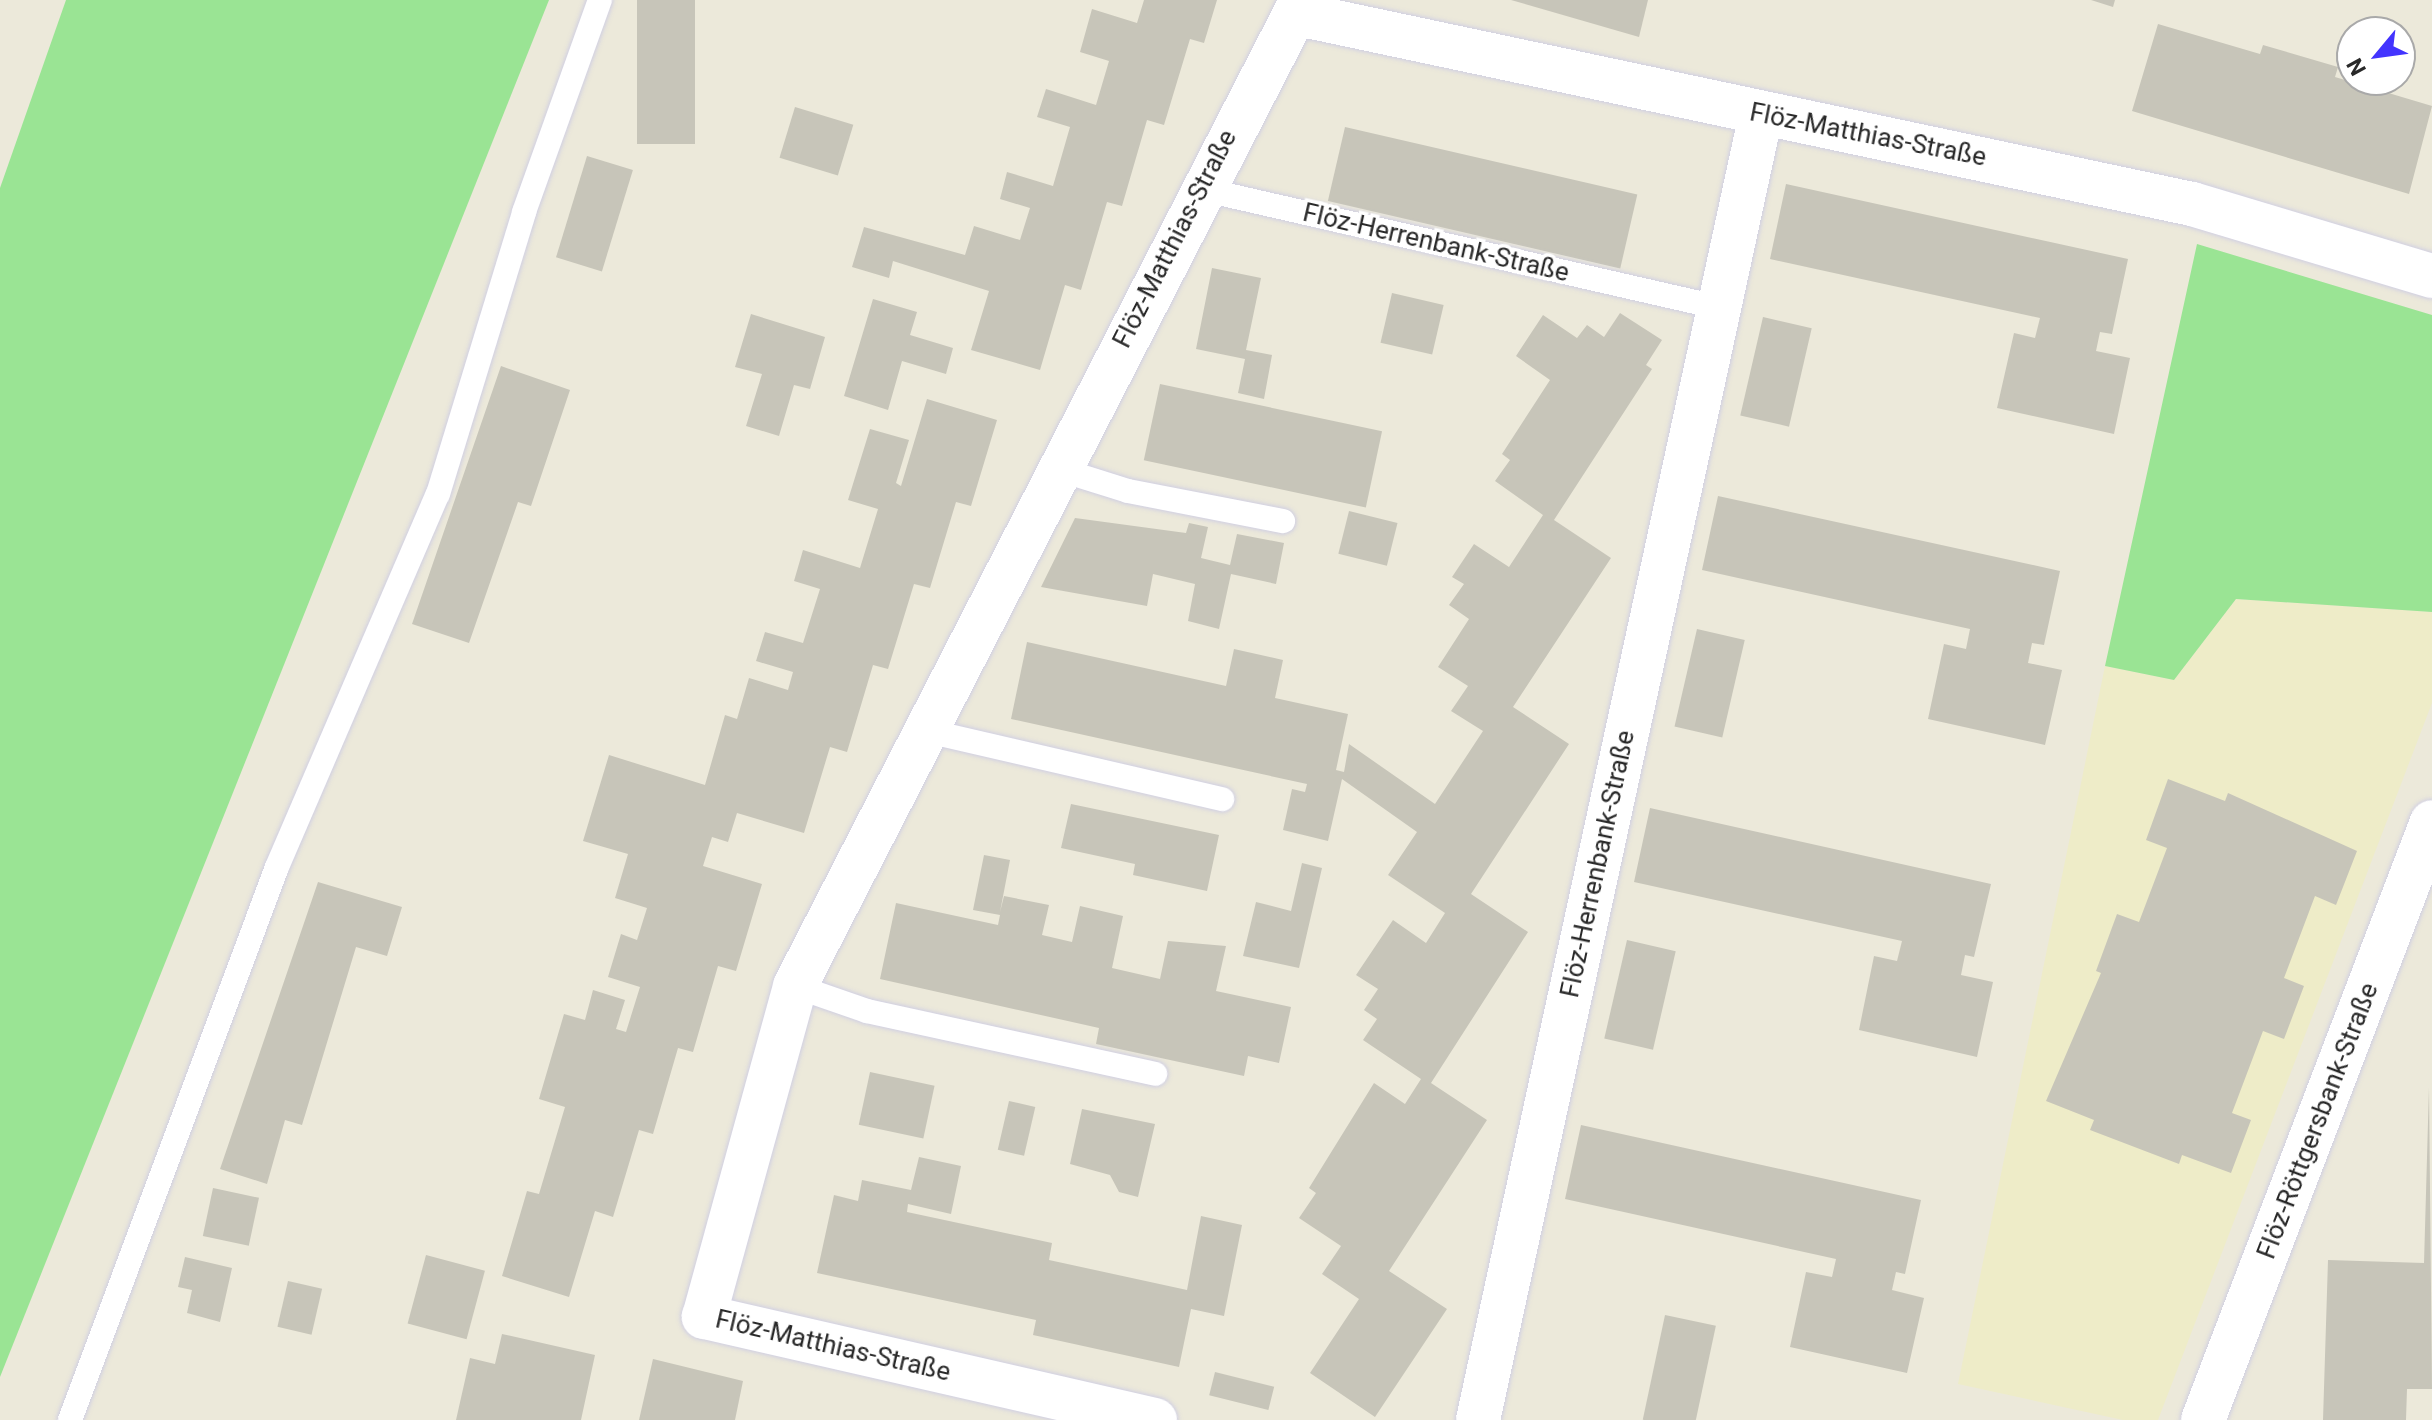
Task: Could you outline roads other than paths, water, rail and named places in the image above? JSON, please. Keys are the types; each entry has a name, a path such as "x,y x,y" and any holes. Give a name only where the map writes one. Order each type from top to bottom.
{"street":[{"name":"Flöz-Matthias-Straße","path":"1155,1420 704,1317 795,986 1259,73 1300,7 1761,114 2192,204 2432,276"},
{"name":"Flöz-Herrenbank-Straße","path":"1478,1420 1761,114"},
{"name":"Flöz-Röttgersbank-Straße","path":"2203,1420 2432,822"}],"lane":[{"path":"70,1420 277,867 438,494 524,212 600,0"},
{"name":"Flöz-Herrenbank-Straße","path":"1201,189 1717,307"},
{"path":"1058,469 1128,491 1283,521"},
{"path":"927,731 1222,799"},
{"path":"795,986 867,1011 1155,1074"}]}
